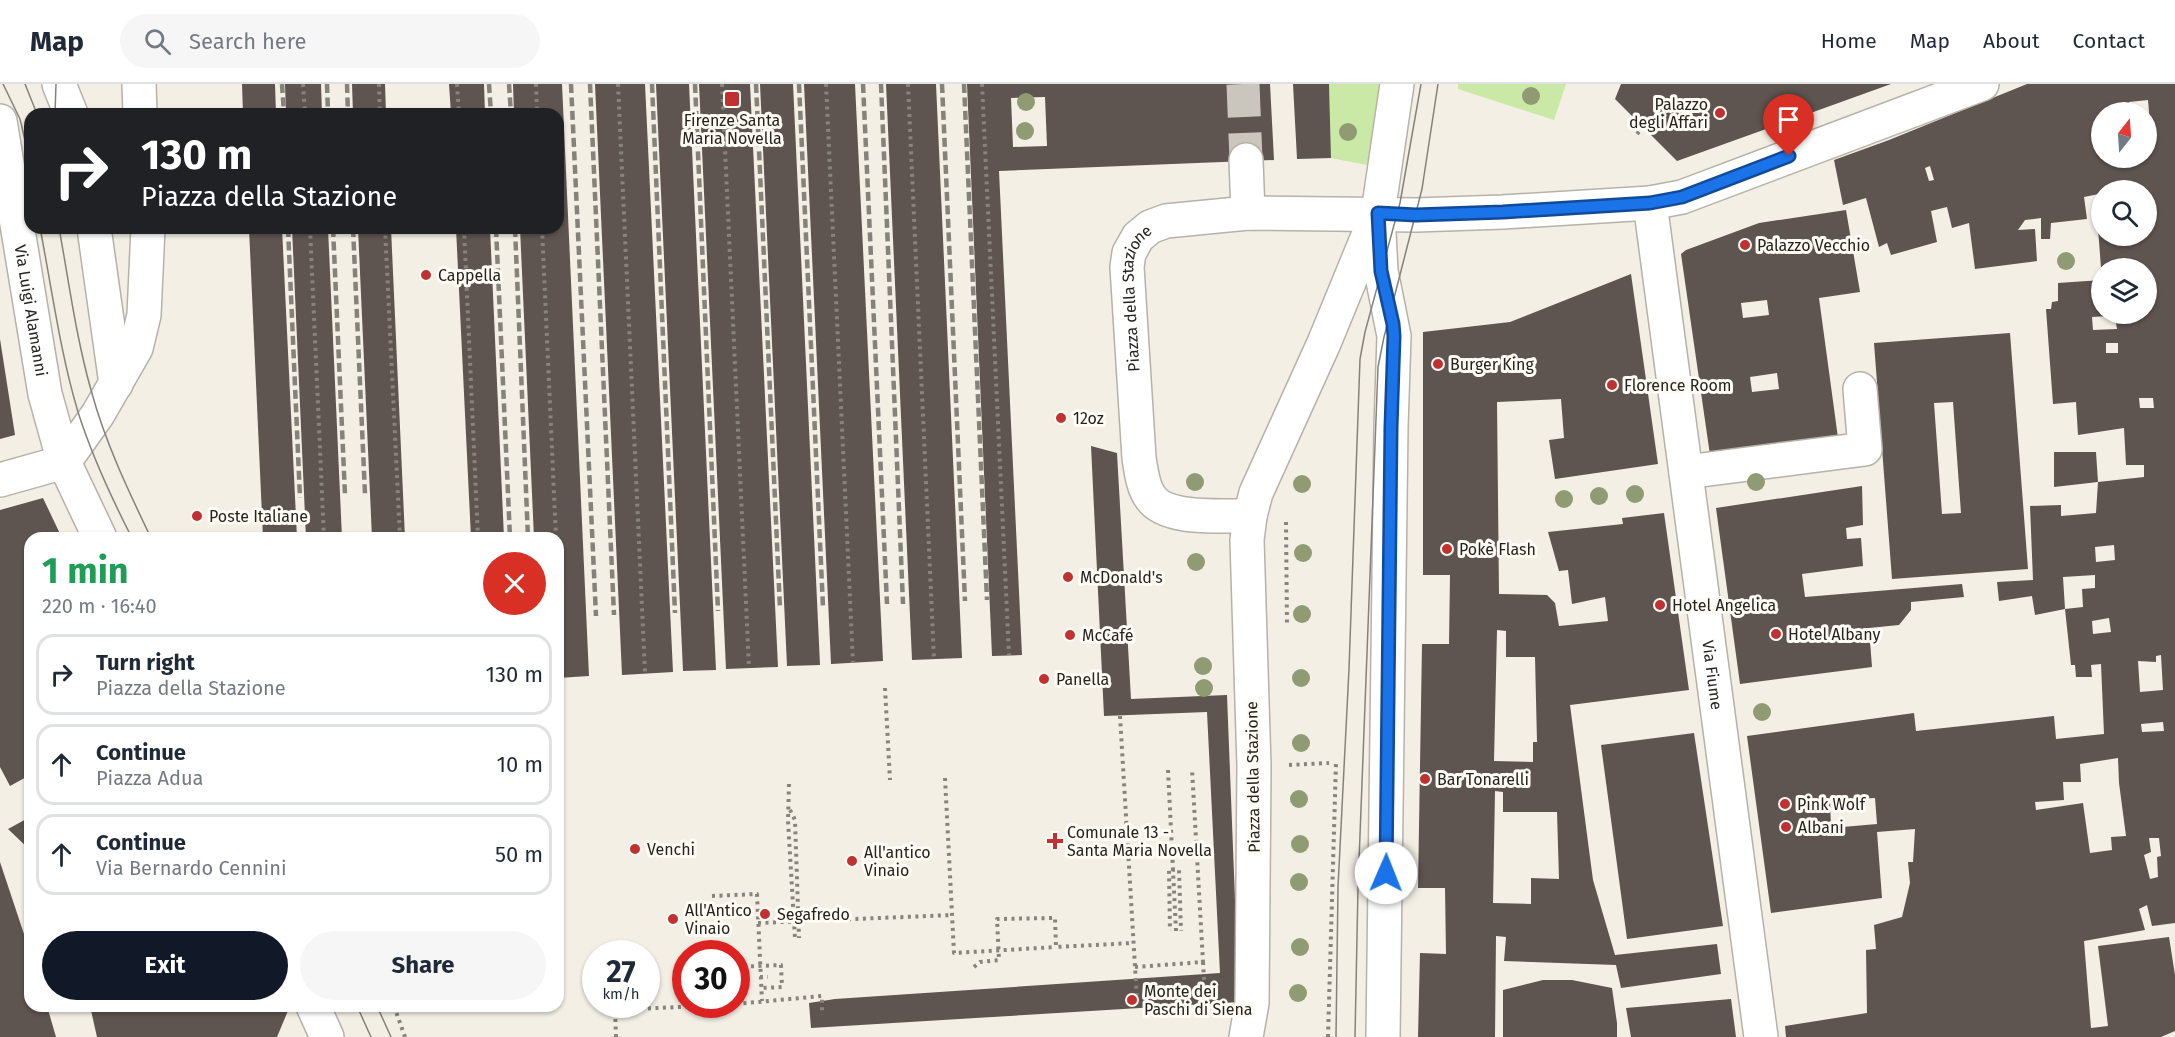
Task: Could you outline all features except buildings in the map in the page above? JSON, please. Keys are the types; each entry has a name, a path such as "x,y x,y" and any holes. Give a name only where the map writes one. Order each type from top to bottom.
{"street":[{"path":"59,84 68,108"},
{"path":"79,84 80,108"},
{"path":"139,84 140,108"},
{"name":"Piazza della Stazione","path":"1383,1037 1391,427 1394,358 1393,324 1381,271 1393,214 1382,172 1397,84"},
{"path":"1393,214 1503,212 1650,203 1682,197 1982,84"},
{"name":"Via Luigi Alamanni","path":"0,121 45,394 64,462 96,532"},
{"path":"1246,160 1248,213"},
{"name":"Via Fiume","path":"1650,203 1761,1037"},
{"name":"Piazza della Stazione","path":"1250,516 1181,513 1164,508 1150,497 1139,458 1127,267 1129,253 1138,237 1150,227 1166,221 1248,213 1393,214"},
{"name":"Piazza della Stazione","path":"1246,1037 1252,1003 1254,813 1247,540 1250,516 1256,493 1324,343 1393,214"},
{"path":"95,234 116,384"},
{"path":"0,480 64,462 95,419 136,348 143,319 148,234"},
{"path":"1686,472 1865,449 1860,389"}],"path":[{"path":"303,84 305,108"},
{"path":"379,84 380,108"},
{"path":"457,84 459,108"},
{"path":"536,84 537,108"},
{"path":"618,84 645,673"},
{"path":"722,84 748,668"},
{"path":"826,84 853,663"},
{"path":"908,84 934,659"},
{"path":"982,84 1009,655"},
{"path":"1637,134 1643,127"},
{"path":"310,234 324,532"},
{"path":"386,234 400,532"},
{"path":"464,234 478,532"},
{"path":"542,234 556,532"},
{"path":"1286,517 1287,635"},
{"path":"885,688 890,780"},
{"path":"1120,716 1137,1000"},
{"path":"1328,1037 1336,762"},
{"path":"1288,777 1288,765 1329,763"},
{"path":"1192,769 1205,996"},
{"path":"1168,770 1173,870"},
{"path":"945,778 954,953 1133,943"},
{"path":"789,784 789,808 795,820 797,938"},
{"path":"1168,870 1173,870 1179,870 1176,931 1168,870"},
{"path":"712,896 757,894 762,1001"},
{"path":"758,922 952,915"},
{"path":"974,967 980,962 999,960 997,919 1054,918 1056,947"},
{"path":"1135,967 1203,962"},
{"path":"750,966 781,965 782,987 761,988"},
{"path":"760,977 768,976"},
{"path":"750,1002 822,996 822,1015"},
{"path":"616,1037 615,1010 672,1007"},
{"path":"396,1012 405,1037"}],"green space":[{"path":"1329,84 1379,84 1367,165 1331,158"},
{"path":"1458,84 1566,84 1554,120 1458,89"}],"tunnel":[{"path":"1243,84 1246,160"}],"tram line":[{"path":"3,84 20,119 24,136"},
{"path":"25,84 35,108"},
{"path":"55,108 56,84"},
{"path":"1336,1037 1338,887 1349,669 1360,359 1365,332 1400,203 1421,84"},
{"path":"1355,1037 1358,887 1378,367 1422,189 1438,84"},
{"path":"41,234 61,343 78,412 102,476 129,532"},
{"path":"60,234 81,350 97,409 118,466 148,532"},
{"path":"360,1012 371,1037"},
{"path":"380,1012 391,1037"}],"railway":[{"path":"282,84 284,108"},
{"path":"327,84 328,108"},
{"path":"347,84 348,108"},
{"path":"489,84 491,108"},
{"path":"509,84 511,108"},
{"path":"571,84 596,616"},
{"path":"590,84 614,615"},
{"path":"652,84 675,613"},
{"path":"695,84 718,611"},
{"path":"756,84 780,609"},
{"path":"799,84 823,607"},
{"path":"863,84 887,604"},
{"path":"881,84 903,604"},
{"path":"942,84 965,601"},
{"path":"964,84 987,600"},
{"path":"288,234 300,498"},
{"path":"333,234 345,495"},
{"path":"353,234 365,494"},
{"path":"496,234 510,532"},
{"path":"515,234 528,532"}],"place":[{"name":"Firenze Santa Maria Novella","path":"732,99"},
{"name":"Palazzo degli Affari","path":"1720,113"},
{"name":"Palazzo Vecchio","path":"1745,245"},
{"name":"Cappella","path":"426,275"},
{"name":"Burger King","path":"1438,364"},
{"name":"Florence Room","path":"1612,385"},
{"name":"12oz","path":"1061,418"},
{"name":"Poste Italiane","path":"197,516"},
{"name":"Pokè Flash","path":"1447,549"},
{"name":"McDonald's","path":"1068,577"},
{"name":"Hotel Angelica","path":"1660,605"},
{"name":"Hotel Albany","path":"1776,634"},
{"name":"McCafé","path":"1070,635"},
{"name":"Panella","path":"1044,679"},
{"name":"Bar Tonarelli","path":"1425,779"},
{"name":"Pink Wolf","path":"1785,804"},
{"name":"Albani","path":"1786,827"},
{"name":"Comunale 13 - Santa Maria Novella","path":"1055,841"},
{"name":"Venchi","path":"635,849"},
{"name":"All'antico Vinaio","path":"852,861"},
{"name":"Segafredo","path":"765,914"},
{"name":"All'Antico Vinaio","path":"673,919"},
{"name":"Monte dei Paschi di Siena","path":"1132,1000"}],"route":[{"path":"1386,873 1394,336 1381,271 1378,213 1416,215 1503,212 1650,203 1682,197 1789,156"}]}
